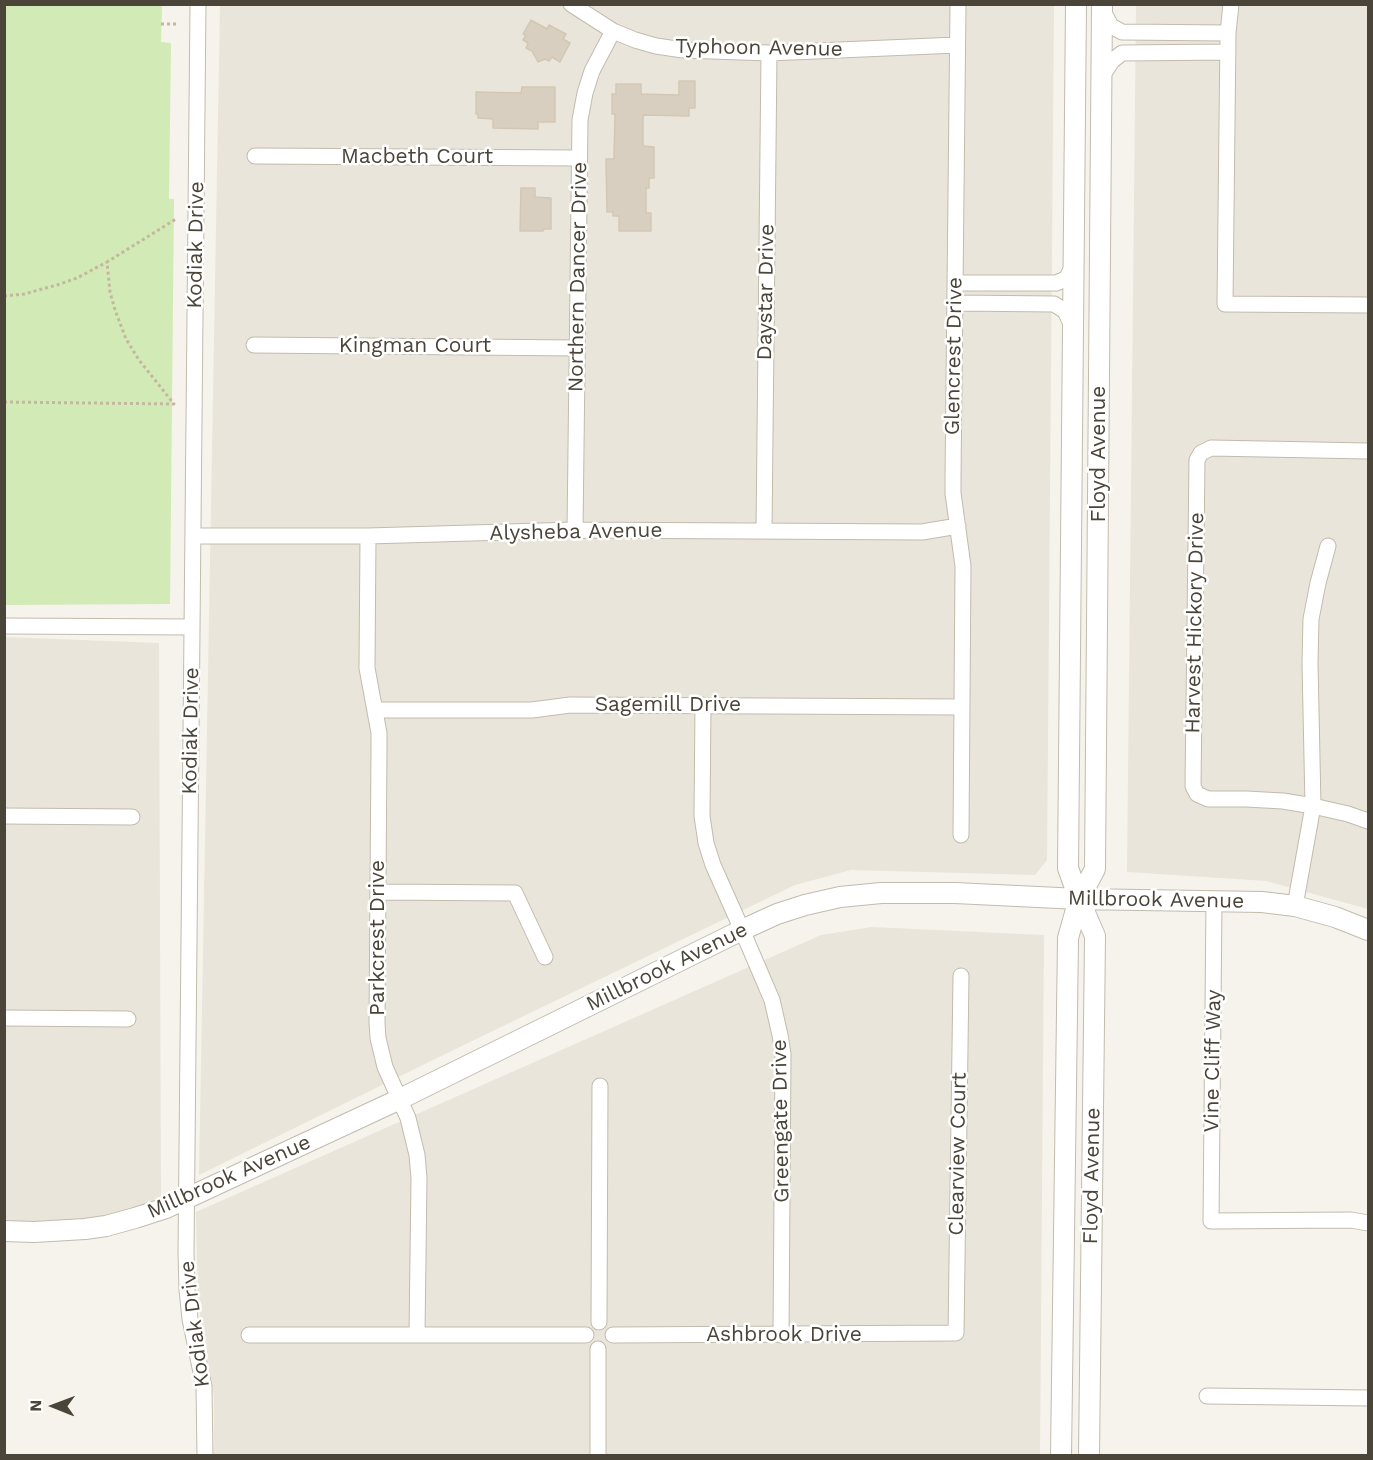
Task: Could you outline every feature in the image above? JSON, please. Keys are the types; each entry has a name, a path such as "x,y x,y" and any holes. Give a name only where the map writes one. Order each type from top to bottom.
{"street":[{"name":"Kodiak Drive","path":"198,4 186,1169 187,1290 190,1319 204,1387 205,1455"},
{"name":"Typhoon Avenue","path":"571,4 614,31 634,40 683,50 769,53 957,45"},
{"name":"Glencrest Drive","path":"958,4 953,493 963,566 961,835"},
{"name":"Floyd Avenue","path":"1076,4 1068,868 1095,936 1089,1455"},
{"path":"1231,4 1228,33 1225,304 1368,305"},
{"name":"Floyd Avenue","path":"1061,1455 1068,938 1079,900 1095,869 1102,7"},
{"path":"1102,7 1111,26 1122,32 1228,33"},
{"name":"Northern Dancer Drive","path":"575,530 580,120 592,71 614,31"},
{"path":"1102,76 1112,60 1122,53 1228,52"},
{"name":"Daystar Drive","path":"764,531 769,53"},
{"name":"Macbeth Court","path":"255,156 579,158"},
{"path":"955,283 1056,283 1066,279 1074,264"},
{"path":"955,303 1054,304 1065,311 1073,327"},
{"name":"Kingman Court","path":"254,345 577,348"},
{"name":"Harvest Hickory Drive","path":"1313,806 1255,799 1208,799 1197,794 1193,786 1197,460 1201,453 1211,448 1368,450"},
{"name":"Alysheba Avenue","path":"193,536 368,536 575,530 922,532 958,526"},
{"name":"Parkcrest Drive","path":"368,536 367,660 379,733 378,1038 385,1067 408,1118 417,1155 419,1178 417,1334"},
{"path":"1294,906 1313,806 1311,619 1328,546"},
{"path":"4,626 192,627"},
{"name":"Sagemill Drive","path":"375,710 532,710 570,705 962,707"},
{"name":"Greengate Drive","path":"703,705 702,816 706,843 713,865 772,1000 783,1054 781,1335"},
{"path":"1313,806 1368,821"},
{"path":"4,816 132,817"},
{"path":"378,892 515,893 545,957"},
{"name":"Millbrook Avenue","path":"4,1231 65,1230 106,1226 166,1208 400,1098 742,930 777,914 840,897 882,892 955,893 1079,900 1262,903 1294,906 1335,917 1368,930"},
{"name":"Vine Cliff Way","path":"1214,901 1212,1221 1351,1220 1368,1223"},
{"name":"Clearview Court","path":"956,1333 961,976"},
{"path":"4,1018 128,1018"},
{"path":"599,1322 600,1086"},
{"path":"599,1322 608,1326 613,1335 609,1346 598,1349 588,1344 586,1335 592,1324 599,1322"},
{"name":"Ashbrook Drive","path":"613,1335 956,1333"},
{"path":"249,1335 586,1335"},
{"path":"597,1455 598,1349"},
{"path":"1207,1396 1368,1398"}],"path":[{"path":"161,24 178,24"},
{"path":"4,296 24,294 78,278 176,219"},
{"path":"4,402 174,404 139,360 126,339 113,301 107,262"}],"shaded area":[{"path":"220,5 1054,5 1047,860 1035,875 851,870 795,885 199,1175"},
{"path":"1136,5 1368,5 1368,909 1266,881 1127,872"},
{"path":"5,637 159,643 161,1200 82,1222 5,1222"},
{"path":"872,927 1044,935 1040,1455 214,1455 214,1397 198,1304 196,1212 821,935"}],"green space":[{"path":"4,5 162,5 161,42 171,43 169,199 174,199 170,604 5,605"}],"building":[{"path":"531,20 547,29 549,25 566,34 563,39 570,43 560,62 552,57 549,61 545,59 538,62 532,51 526,48 528,43 523,40 526,35 523,34"},
{"path":"679,81 695,81 695,108 689,108 689,116 643,115 643,146 654,147 654,178 649,178 649,188 646,188 646,213 651,213 651,231 619,231 619,216 613,216 613,212 607,212 606,159 614,159 615,114 612,114 612,94 616,94 616,84 641,84 641,94 679,95"},
{"path":"522,87 555,87 555,122 538,122 538,129 493,128 493,119 478,118 476,92 521,93"},
{"path":"521,188 535,188 535,197 551,198 551,229 520,231"}]}
